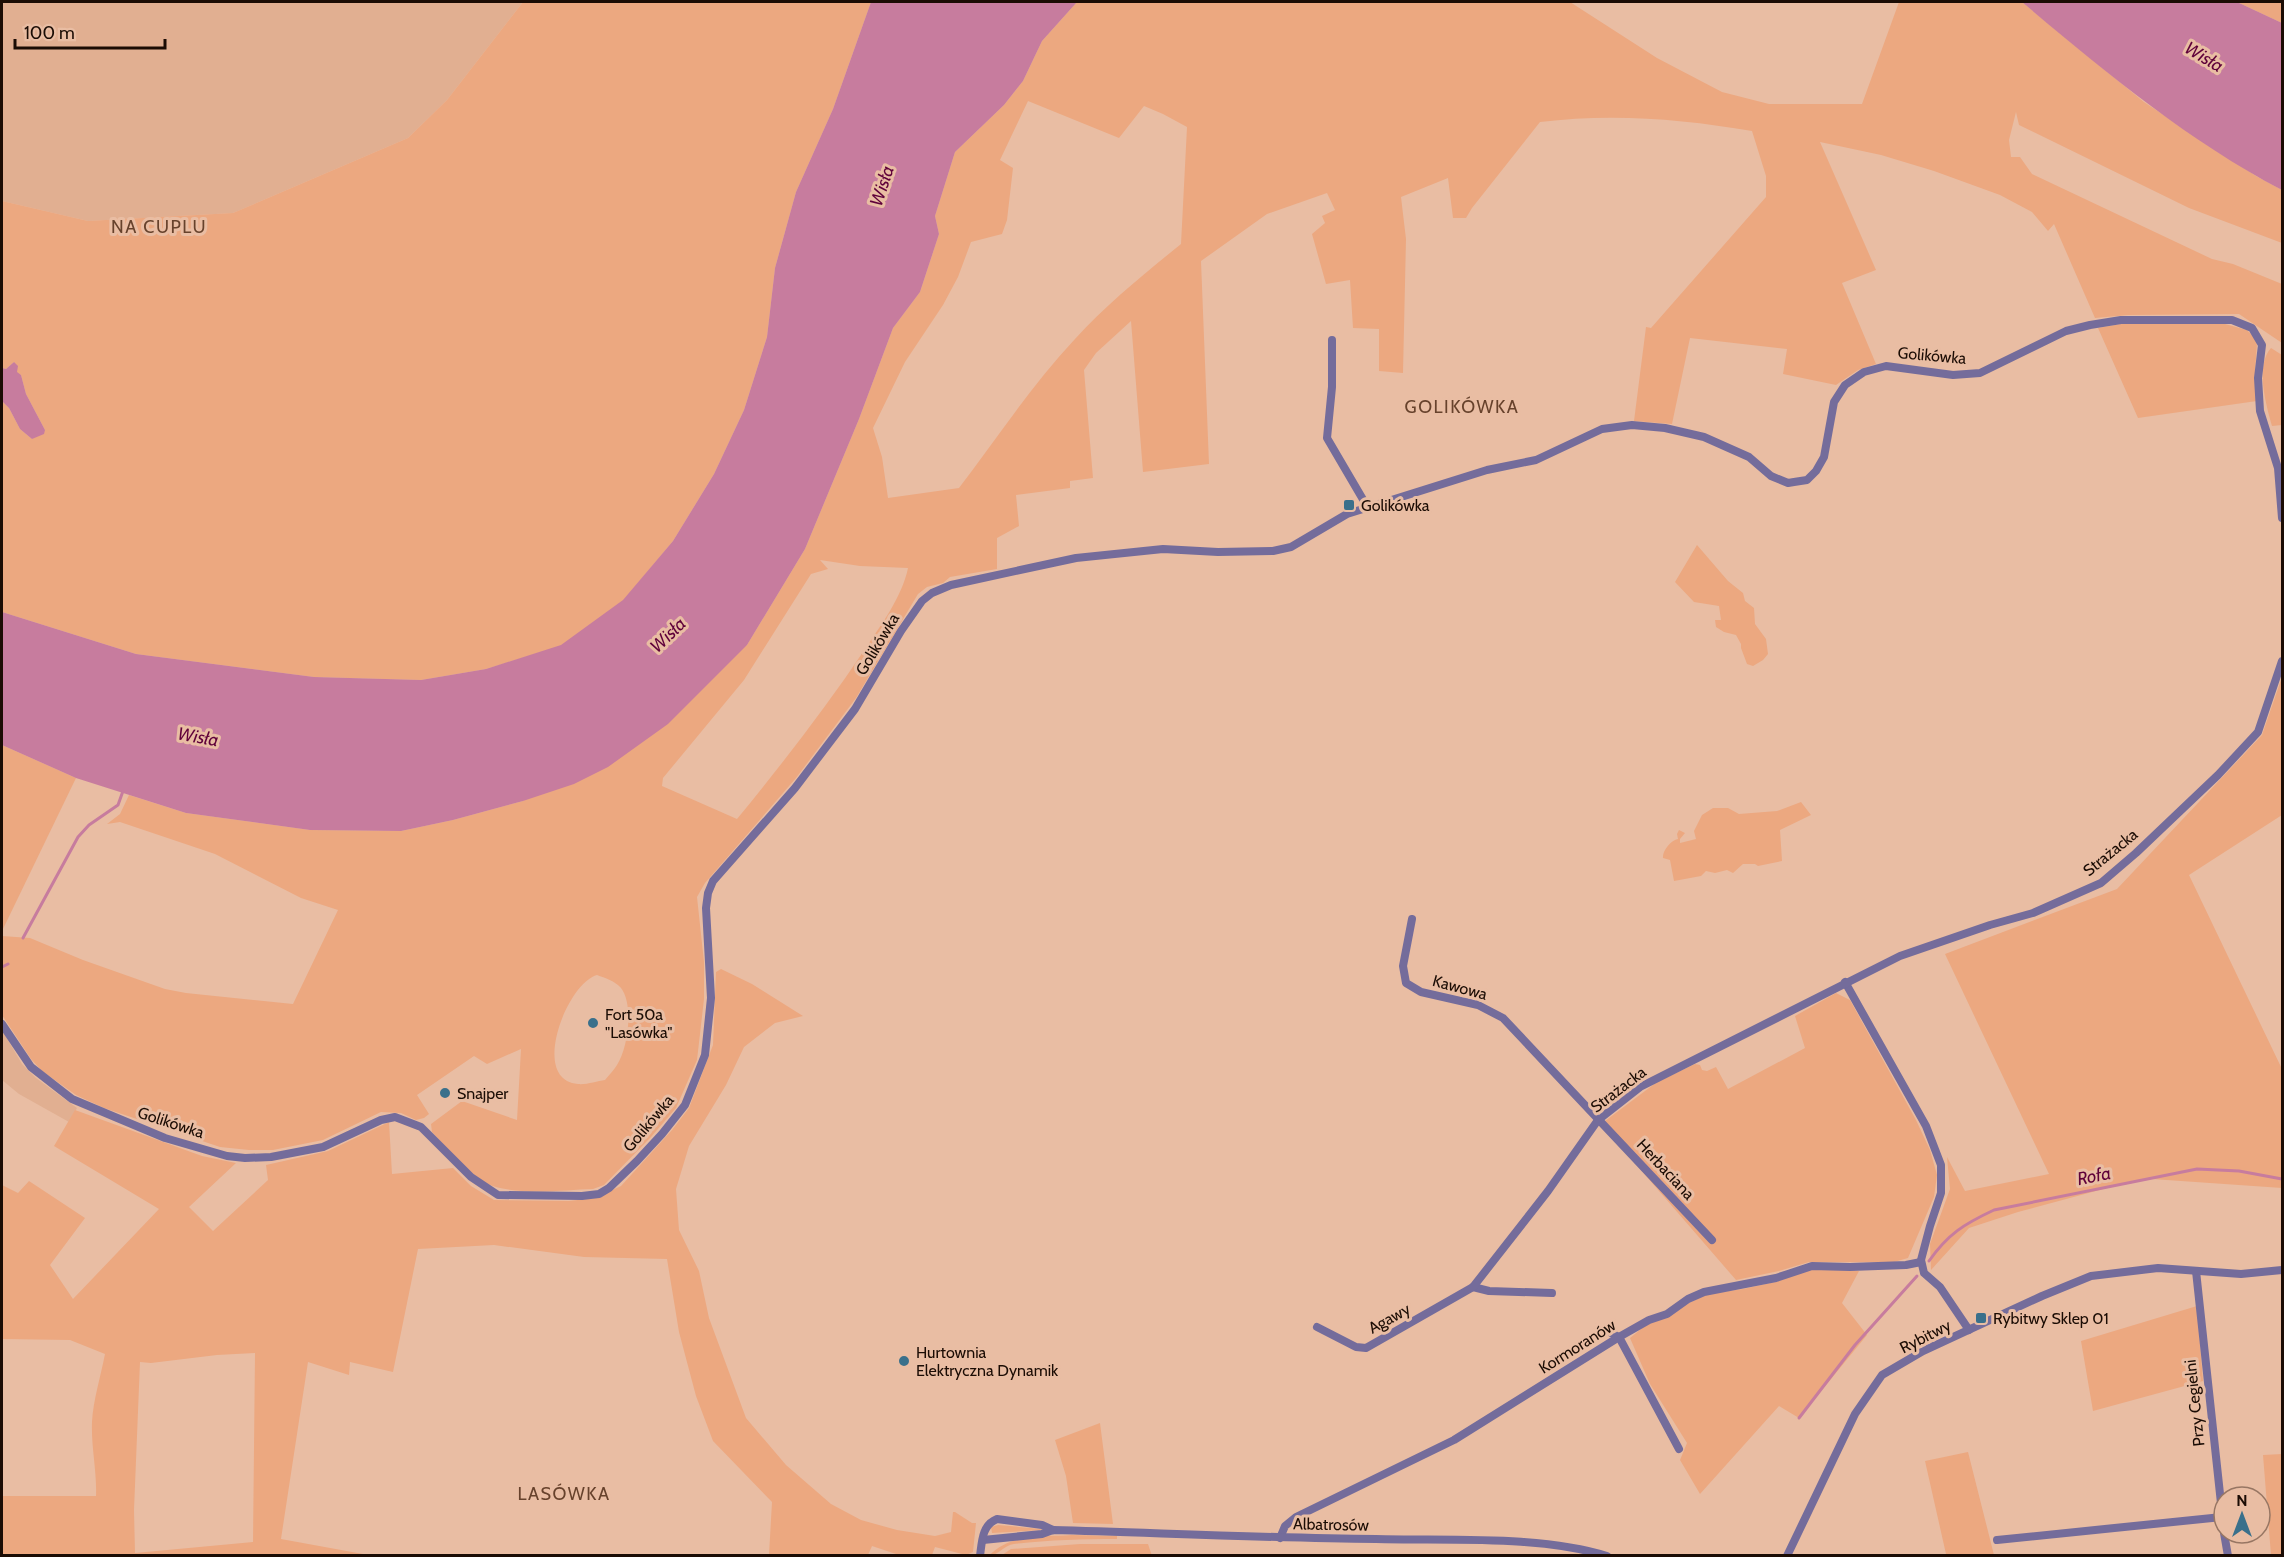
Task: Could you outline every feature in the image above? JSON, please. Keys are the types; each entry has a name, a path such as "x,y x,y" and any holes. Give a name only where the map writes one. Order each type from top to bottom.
{"street":[{"name":"Golikówka","path":"2,1024 31,1067 72,1099 121,1121 175,1141 227,1156 271,1157 323,1148 381,1120 395,1117 420,1127 471,1178 498,1195 582,1196 598,1194 609,1188 644,1154 685,1105 705,1055 711,998 705,908 713,882 795,788 855,709 922,601 932,593 951,585 1077,558 1163,549 1218,552 1273,551 1291,547 1347,514 1487,470 1536,460 1602,429 1632,425 1665,428 1704,437 1749,457 1771,476 1788,483 1807,480 1816,471 1824,457 1834,402 1845,385 1864,372 1886,366 1953,375 1980,373 2066,331 2121,320 2232,320 2252,328 2262,345 2258,378 2260,411 2278,468 2283,518"},
{"path":"1332,340 1332,387 1327,438 1368,508"},
{"name":"Strażacka","path":"1473,1287 1498,1252 1548,1191 1598,1120 1640,1087 1900,956 1990,925 2033,914 2101,883 2218,775 2258,732 2283,661"},
{"name":"Kawowa","path":"1412,920 1403,966 1407,983 1420,992 1478,1005 1503,1018 1598,1120"},
{"path":"1845,982 1926,1126 1941,1165 1941,1193 1929,1226 1921,1262 1924,1273 1940,1287 1969,1330"},
{"name":"Herbaciana","path":"1598,1120 1712,1240"},
{"name":"Kormoranów","path":"1280,1538 1284,1528 1294,1518 1454,1440 1615,1335 1667,1314 1688,1299 1704,1292 1776,1278 1812,1266 1906,1265 1921,1262"},
{"name":"Rybitwy","path":"1787,1556 1855,1414 1882,1375 1923,1351 2091,1276 2158,1268 2241,1274 2283,1270"},
{"name":"Przy Cegielni","path":"2196,1271 2219,1485"},
{"path":"1473,1287 1489,1291 1552,1293"},
{"name":"Agawy","path":"1317,1327 1356,1347 1366,1348 1473,1287"},
{"path":"1615,1335 1678,1449"},
{"path":"1997,1540 2212,1518"},
{"name":"Albatrosów","path":"980,1556 984,1530 997,1519 1042,1525 1053,1530"},
{"name":"Albatrosów","path":"983,1540 1042,1534 1053,1530 1280,1538 1512,1542 1561,1546 1607,1556"}],"shaded area":[{"path":"2,2 523,2 447,100 408,138 233,213 88,221 2,201"},
{"path":"523,2 871,2 833,109 796,192 775,268 767,337 744,410 714,474 673,541 623,601 561,646 486,669 421,680 314,677 136,654 2,612 2,401 9,408 20,429 32,439 45,430 26,394 21,375 17,373 14,362 6,369 2,368 2,201 88,221 233,213 408,138 447,100"},
{"path":"1077,2 1570,2 1657,58 1722,92 1769,104 1862,104 1899,2 2022,2 2144,102 2256,176 2282,190 2282,243 2189,208 2019,125 2016,112 2009,140 2011,157 2020,157 2032,174 2212,259 2233,264 2282,284 2282,343 2239,314 2128,315 2095,318 2054,224 2048,231 2032,212 2000,195 1934,171 1881,155 1820,142 1876,270 1842,283 1876,364 1858,370 1836,385 1783,374 1787,349 1690,338 1672,424 1634,421 1646,327 1651,328 1766,197 1766,176 1752,131 1700,123 1647,119 1593,118 1540,122 1466,218 1453,218 1448,178 1401,197 1406,239 1403,373 1379,371 1379,329 1353,328 1350,280 1326,284 1312,234 1325,223 1322,216 1335,210 1327,193 1267,214 1201,261 1209,464 1143,472 1131,321 1096,353 1084,370 1093,478 1070,481 1070,488 1016,495 1019,526 997,538 997,569 950,577 943,583 927,587 918,594 856,698 796,778 705,883 697,897 704,962 704,999 697,1060 676,1108 604,1185 593,1189 534,1192 490,1185 466,1169 432,1132 431,1124 462,1101 517,1120 521,1049 487,1064 474,1056 417,1095 429,1114 424,1118 416,1120 401,1113 381,1112 323,1140 273,1150 220,1147 104,1108 76,1095 42,1071 31,1059 2,1015 2,936 30,938 83,960 165,989 293,1004 338,910 301,898 215,854 120,822 107,824 120,814 129,795 186,813 310,830 401,831 453,820 523,801 747,645 805,549 859,419 893,328 920,292 939,234 935,216 955,152 1004,105 1023,81 1042,41","holes":["1028,101 1119,138 1144,106 1187,127 1181,244 1113,301 1075,339 1029,393 959,488 888,498 882,457 873,428 905,362 943,305 958,277 971,242 1002,234 1007,220 1013,168 1000,160","820,560 860,566 908,568 901,590 884,620 803,736 737,819 662,786 663,778 744,680 811,574 828,569","597,975 621,988 627,1005 628,1026 621,1058 605,1080 578,1084 564,1078 556,1066 555,1050 558,1031 565,1012 574,995 586,982"]},
{"path":"2237,2 2282,2 2282,23"},
{"path":"2121,324 2225,324 2247,330 2257,344 2255,372 2257,401 2138,418 2098,328"},
{"path":"2271,348 2282,355 2282,425 2272,426 2263,386 2264,365"},
{"path":"1697,545 1728,581 1743,593 1745,601 1754,608 1755,624 1766,639 1768,654 1753,666 1747,664 1736,635 1716,627 1715,620 1721,620 1719,606 1694,602 1675,582"},
{"path":"2282,677 2282,815 2189,875 2282,1069 2282,1188 2152,1179 2107,1188 1969,1228 1931,1270 1930,1244 1950,1189 1947,1157 1965,1191 2049,1174 1945,954 2117,889 2262,735"},
{"path":"2,745 76,778 2,931"},
{"path":"1801,802 1811,815 1780,830 1782,861 1758,866 1743,864 1733,873 1727,870 1715,873 1706,871 1701,876 1674,881 1670,860 1663,858 1665,849 1678,839 1679,830 1685,833 1680,843 1696,839 1694,831 1702,815 1713,808 1728,808 1739,814 1777,811"},
{"path":"721,969 752,984 803,1016 775,1023 744,1047 726,1085 689,1146 676,1189 679,1230 699,1271 709,1318 746,1418 786,1465 831,1504 861,1520 897,1530 935,1536 951,1532 953,1512 955,1512 972,1523 976,1523 973,1552 966,1555 935,1547 932,1555 899,1555 872,1546 868,1555 769,1555 772,1502 713,1441 696,1396 679,1332 667,1259 584,1257 494,1245 418,1249 393,1372 350,1362 349,1375 308,1362 281,1539 363,1555 2,1555 2,1496 96,1496 92,1422 105,1354 70,1340 2,1339 2,1185 18,1193 29,1181 85,1218 50,1265 73,1299 159,1209 54,1146 75,1110 202,1156 236,1163 189,1207 213,1231 268,1180 266,1165 328,1151 389,1122 392,1174 453,1168 471,1186 494,1200 569,1201 595,1198 621,1186 689,1108 713,1045 716,972","holes":["255,1353 253,1542 135,1553 134,1510 140,1362 151,1363"]},
{"path":"1836,993 1850,1000 1916,1120 1930,1150 1937,1175 1934,1197 1908,1258 1894,1262 1809,1262 1736,1280 1601,1124 1657,1082 1695,1064 1707,1071 1716,1067 1728,1089 1805,1048 1795,1016"},
{"path":"2,1030 22,1064 36,1078 77,1108 69,1122 19,1094 2,1080"},
{"path":"1814,1268 1859,1271 1842,1303 1867,1335 1799,1418 1779,1406 1700,1494 1680,1460 1687,1443 1650,1384 1630,1338 1647,1324 1707,1294 1775,1282"},
{"path":"2197,1306 2203,1381 2093,1411 2081,1341"},
{"path":"1100,1423 1113,1524 1073,1523 1066,1476 1055,1440"},
{"path":"1968,1452 1994,1555 1943,1555 1946,1554 1925,1461"},
{"path":"2282,1454 2282,1555 2271,1555 2272,1485 2265,1485 2263,1455"},
{"path":"998,1525 1042,1530 992,1533 991,1527"},
{"path":"1039,1536 1117,1536 1117,1539 1014,1544 989,1556 1007,1543 1017,1540"},
{"path":"1080,1544 1148,1544 1152,1556 1002,1555 1011,1549"}],"water":[{"name":"Wisła","path":"871,2 1077,2 1042,41 1023,81 1004,105 955,152 935,216 939,234 920,292 893,328 859,419 805,549 747,645 668,724 608,767 574,784 523,801 401,831 310,830 186,813 76,778 2,745 2,612 136,654 314,677 421,680 486,669 561,645 623,600 673,541 714,474 744,410 767,337 775,268 796,192 833,109"},
{"name":"Wisła","path":"2022,2 2237,2 2282,23 2282,190 2180,127 2115,79"},
{"path":"14,362 18,366 17,372 21,375 26,394 45,430 44,434 32,439 20,429 9,408 2,401 2,368 6,369"}],"waterway":[{"path":"23,938 78,837 89,825 118,805 123,791"},
{"path":"2,967 8,964"},
{"name":"Rofa","path":"1929,1261 1957,1231 1994,1210 2197,1169 2239,1171 2282,1179"},
{"name":"Rofa","path":"1799,1418 1855,1345 1917,1276"}],"place":[{"name":"Golikówka","path":"1349,505"},
{"name":"Fort 50a \"Lasówka\"","path":"593,1023"},
{"name":"Snajper","path":"445,1093"},
{"name":"Rybitwy Sklep 01","path":"1981,1318"},
{"name":"Hurtownia Elektryczna Dynamik","path":"904,1361"}],"district":[{"name":"NA CUPLU","path":"159,227"},
{"name":"GOLIKÓWKA","path":"1462,407"},
{"name":"LASÓWKA","path":"564,1494"}]}
